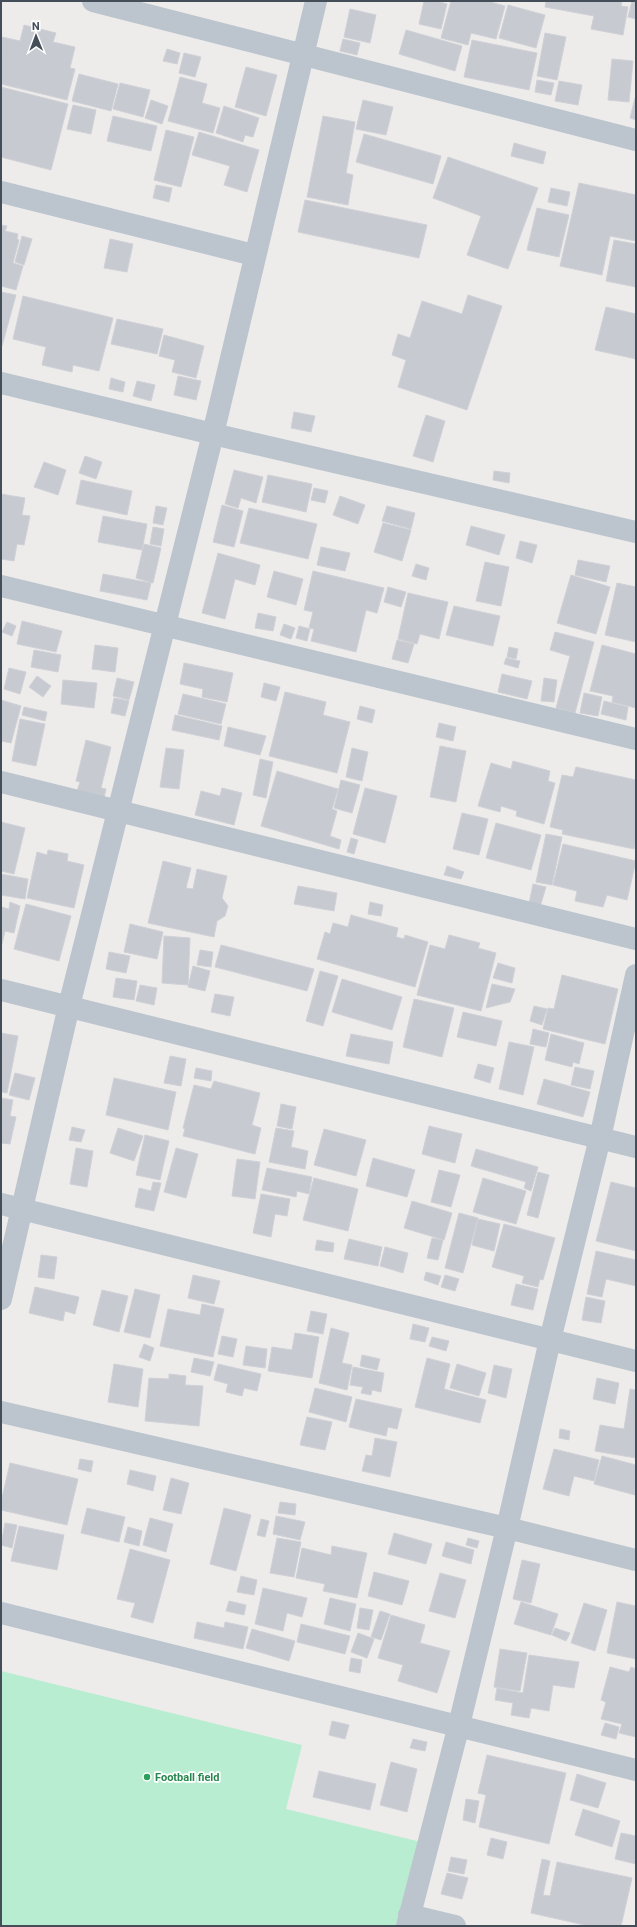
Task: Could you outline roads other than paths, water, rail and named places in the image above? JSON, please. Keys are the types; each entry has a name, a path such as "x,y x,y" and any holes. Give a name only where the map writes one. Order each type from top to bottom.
{"street":[{"path":"93,1 636,140"},
{"path":"1,1299 69,1006 213,434 254,255 316,1"},
{"path":"1,192 254,255"},
{"path":"1,383 213,434 636,532"},
{"path":"1,586 636,738"},
{"path":"1,782 636,939"},
{"path":"456,1926 408,1920 459,1725 507,1528 550,1340 600,1138 636,975"},
{"path":"1,990 636,1147"},
{"path":"1,1204 636,1361"},
{"path":"1,1412 507,1528 636,1560"},
{"path":"1,1613 459,1725 636,1770"}],"place":[{"name":"Football field","path":"147,1777"}]}
